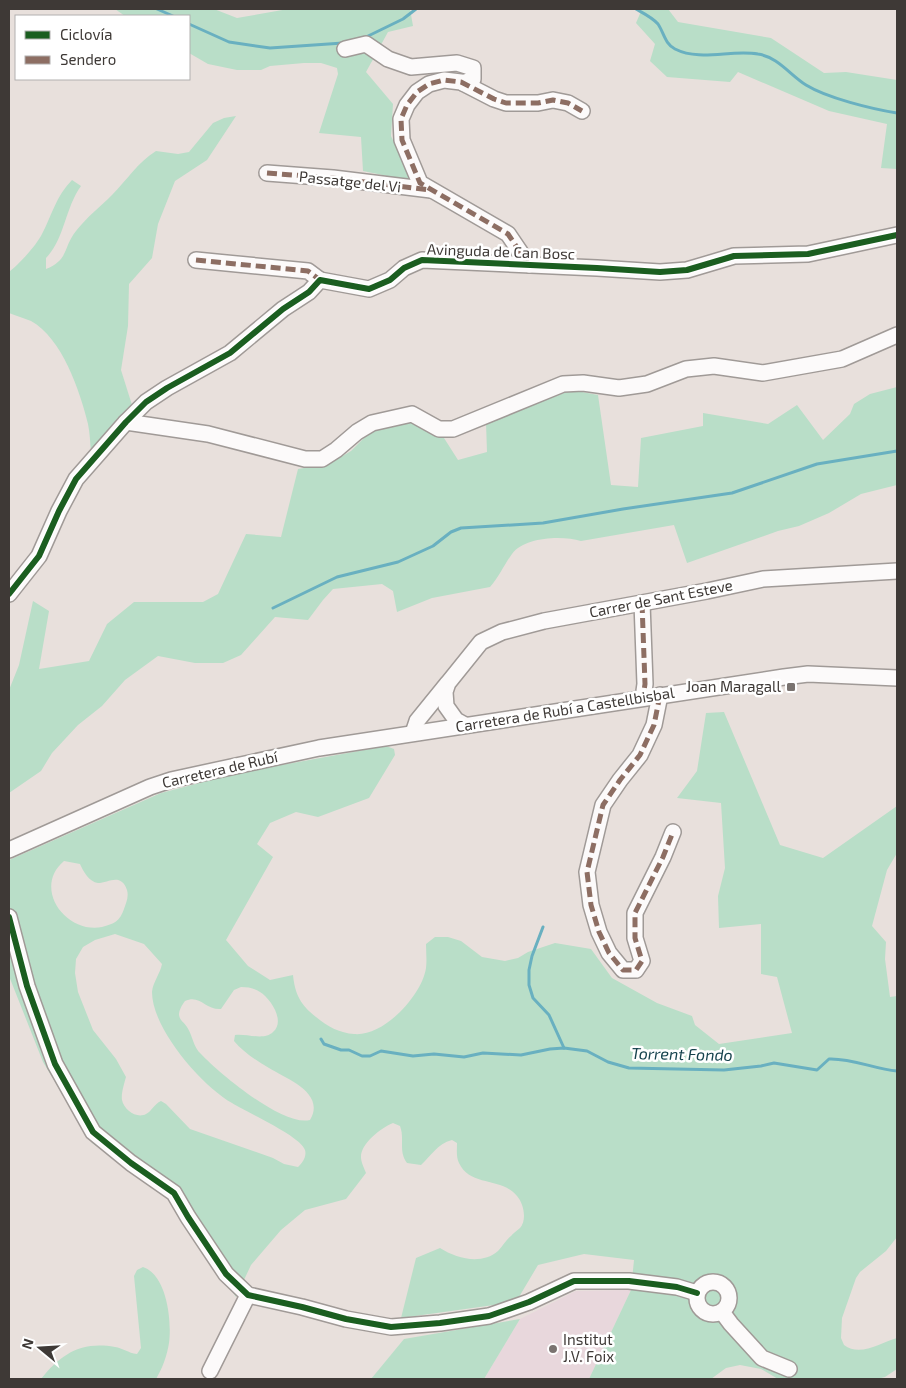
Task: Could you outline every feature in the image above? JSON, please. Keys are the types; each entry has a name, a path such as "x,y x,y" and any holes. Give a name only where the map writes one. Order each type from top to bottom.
{"street":[{"path":"345,50 366,44 388,59 411,67 456,63 474,68 473,79 463,83"},
{"path":"529,265 508,234 420,183 402,140 401,119 407,105 417,92 429,84 444,80 463,83 506,103 538,103 553,100 568,103 582,111"},
{"name":"Passatge del Vi","path":"267,173 333,178 432,190"},
{"name":"Avinguda de Can Bosc","path":"196,260 308,271 320,280 369,289 390,280 404,268 422,260 660,272 687,270 734,256 808,254 897,235"},
{"path":"9,594 39,556 76,479 126,422 146,402 167,388 230,353 283,309 309,292 320,280"},
{"path":"126,422 208,434 305,459 322,459 372,423 412,414 439,429 453,429 563,384 583,383 619,388 647,384 686,369 714,366 763,373 842,359 897,335"},
{"name":"Carrer de Sant Esteve","path":"423,732 417,721 481,642 502,632 544,621 763,579 897,571"},
{"path":"642,603 645,684 643,698"},
{"name":"Carretera de Rubí a Castellbisbal","path":"423,732 808,674 897,678"},
{"path":"448,683 445,692 446,706 456,720 465,725"},
{"path":"660,695 654,725 640,755 603,805 588,866 590,904 599,932 610,953 624,970 636,970 642,961 634,938 635,913 663,857 673,832"},
{"path":"423,732 436,722 446,700"},
{"name":"Carretera de Rubí","path":"9,850 150,787 171,780 319,748 423,732"},
{"path":"9,917 26,986 55,1064 92,1132 131,1163 174,1193 226,1274 248,1295 346,1319 391,1327 490,1316 529,1302 574,1281 630,1281 677,1287 697,1293"},
{"path":"707,1283 721,1284 728,1292 729,1300 727,1307 722,1312 711,1315 702,1310 696,1301 697,1293 707,1283"},
{"path":"210,1371 248,1295"},
{"path":"722,1312 762,1358 789,1369"}],"shaded area":[{"name":"Institut J.V. Foix","path":"631,1290 589,1379 484,1379 520,1319 576,1291"}],"green space":[{"path":"115,9 214,9 237,18 288,9 410,9 413,26 388,32 366,72 393,104 391,136 412,181 363,171 361,137 319,133 338,74 337,68 321,63 304,63 270,66 261,70 237,70 208,64 190,54 190,15 124,15"},
{"path":"642,9 668,9 678,22 771,38 824,73 846,72 897,80 897,169 881,168 887,124 829,111 738,72 730,82 667,77 650,61 655,44 636,23"},
{"path":"236,116 207,160 175,181 158,224 152,258 129,284 128,326 121,370 132,405 91,452 89,427 85,411 75,381 61,352 42,329 31,321 9,313 9,272 39,239 58,199 72,180 81,186 71,204 57,241 46,258 46,269 59,262 80,226 150,155 156,151 178,154 189,152 213,123 224,118"},
{"path":"897,387 897,485 861,494 829,513 799,526 778,531 687,563 674,525 581,541 554,538 534,541 518,548 512,554 490,587 432,598 397,612 393,591 382,584 333,589 308,620 275,617 241,655 223,663 195,663 158,656 125,680 102,706 78,725 52,753 41,771 9,793 9,690 19,665 33,601 49,611 39,669 89,661 107,624 134,602 203,602 218,594 246,534 281,537 298,469 329,464 351,451 372,430 412,422 444,438 458,460 487,452 486,423 572,390 598,395 611,485 638,487 641,438 703,426 703,413 768,424 797,405 823,440 850,414 854,404 870,394"},
{"path":"724,712 780,845 823,858 897,806 897,853 887,870 872,926 886,942 885,959 890,997 897,996 897,1237 886,1251 860,1272 856,1278 842,1318 841,1338 844,1345 857,1350 870,1348 897,1338 897,1369 885,1377 877,1379 778,1379 761,1369 740,1365 726,1368 711,1379 589,1379 631,1290 634,1260 584,1254 538,1265 516,1302 401,1318 416,1258 440,1248 454,1255 469,1259 485,1258 498,1251 520,1228 524,1212 517,1196 511,1190 478,1179 464,1171 457,1158 457,1143 452,1140 438,1147 421,1165 407,1163 402,1149 400,1126 393,1123 383,1128 364,1146 361,1157 366,1173 346,1199 305,1210 281,1230 251,1265 236,1297 170,1198 92,1143 43,1062 9,976 9,860 161,793 238,773 386,746 394,749 395,755 369,798 318,817 296,812 270,823 257,844 273,857 226,940 248,966 270,980 293,975 295,988 300,999 306,1008 321,1021 339,1031 354,1034 366,1033 389,1022 409,1002 423,979 426,968 426,944 435,937 448,937 461,941 482,957 505,961 518,958 528,952 555,943 591,949 612,978 657,1003 692,1016 695,1025 719,1044 792,1033 777,977 761,974 761,924 719,928 718,896 725,868 721,803 677,798 697,771 706,713","holes":["64,861 80,864 92,881 98,883 114,880 121,881 128,893 121,916 116,921 102,927 89,927 76,923 57,907 52,896 51,884 55,872","115,934 144,944 162,964 152,992 154,1007 169,1039 194,1070 220,1095 284,1131 301,1144 305,1150 305,1155 298,1167 284,1164 273,1158 190,1129 161,1101 148,1113 142,1115 131,1113 125,1107 122,1098 126,1077 116,1059 93,1030 78,992 75,973 76,959 83,947 95,940","241,987 253,989 264,995 272,1004 278,1022 273,1032 265,1036 235,1035 234,1041 250,1056 294,1082 309,1095 313,1102 314,1110 310,1120 298,1120 284,1115 252,1097 222,1073 196,1048 189,1030 179,1015 183,1004 185,1001 195,999 215,1009 221,1009 234,990"]},
{"path":"143,1267 158,1279 163,1289 170,1323 168,1348 156,1379 41,1379 64,1356 82,1348 103,1346 137,1354 141,1348 134,1276 137,1270"},
{"path":"520,1319 484,1379 371,1379 404,1339"}],"waterway":[{"path":"157,9 171,15"},
{"path":"364,38 403,19 416,9"},
{"path":"636,9 658,24 672,47 685,53 695,55 758,54 778,62 800,81 815,90 850,102 897,113"},
{"path":"190,24 229,42 270,48 343,43"},
{"path":"273,608 337,577 398,562 433,546 451,532 461,528 543,523 732,493 817,464 897,451"},
{"path":"543,927 532,956 529,970 529,985 533,998 549,1015 564,1048"},
{"name":"Torrent Fondo","path":"321,1039 324,1044 341,1050 349,1050 362,1056 370,1056 381,1051 413,1056 434,1054 464,1057 483,1053 521,1055 564,1048 587,1051 608,1062 629,1068 724,1070 774,1063 817,1070 829,1059 838,1059 897,1071"}],"marked path":[{"path":"529,265 508,234 420,183 402,140 401,119 407,105 417,92 429,84 444,80 461,82 506,103 538,103 553,100 568,103 582,111"},
{"path":"267,173 333,178 430,190"},
{"path":"196,260 308,271 320,280"},
{"path":"642,603 645,684 643,698"},
{"path":"660,695 654,725 640,755 603,805 587,872 591,905 599,932 609,953 623,970 636,970 642,961 635,938 635,913 663,857 673,832"}],"cycle path":[{"path":"9,594 39,556 76,479 126,422 146,402 167,388 230,353 283,309 309,292 320,280 369,289 390,280 404,268 422,260 660,272 687,270 734,256 808,254 897,235"},
{"path":"9,917 27,986 55,1064 93,1132 131,1163 174,1193 226,1274 248,1295 346,1319 391,1327 489,1316 529,1302 574,1281 629,1281 677,1287 697,1293"}],"place":[{"name":"Joan Maragall","path":"791,687"},
{"name":"Institut J.V. Foix","path":"553,1349"}]}
